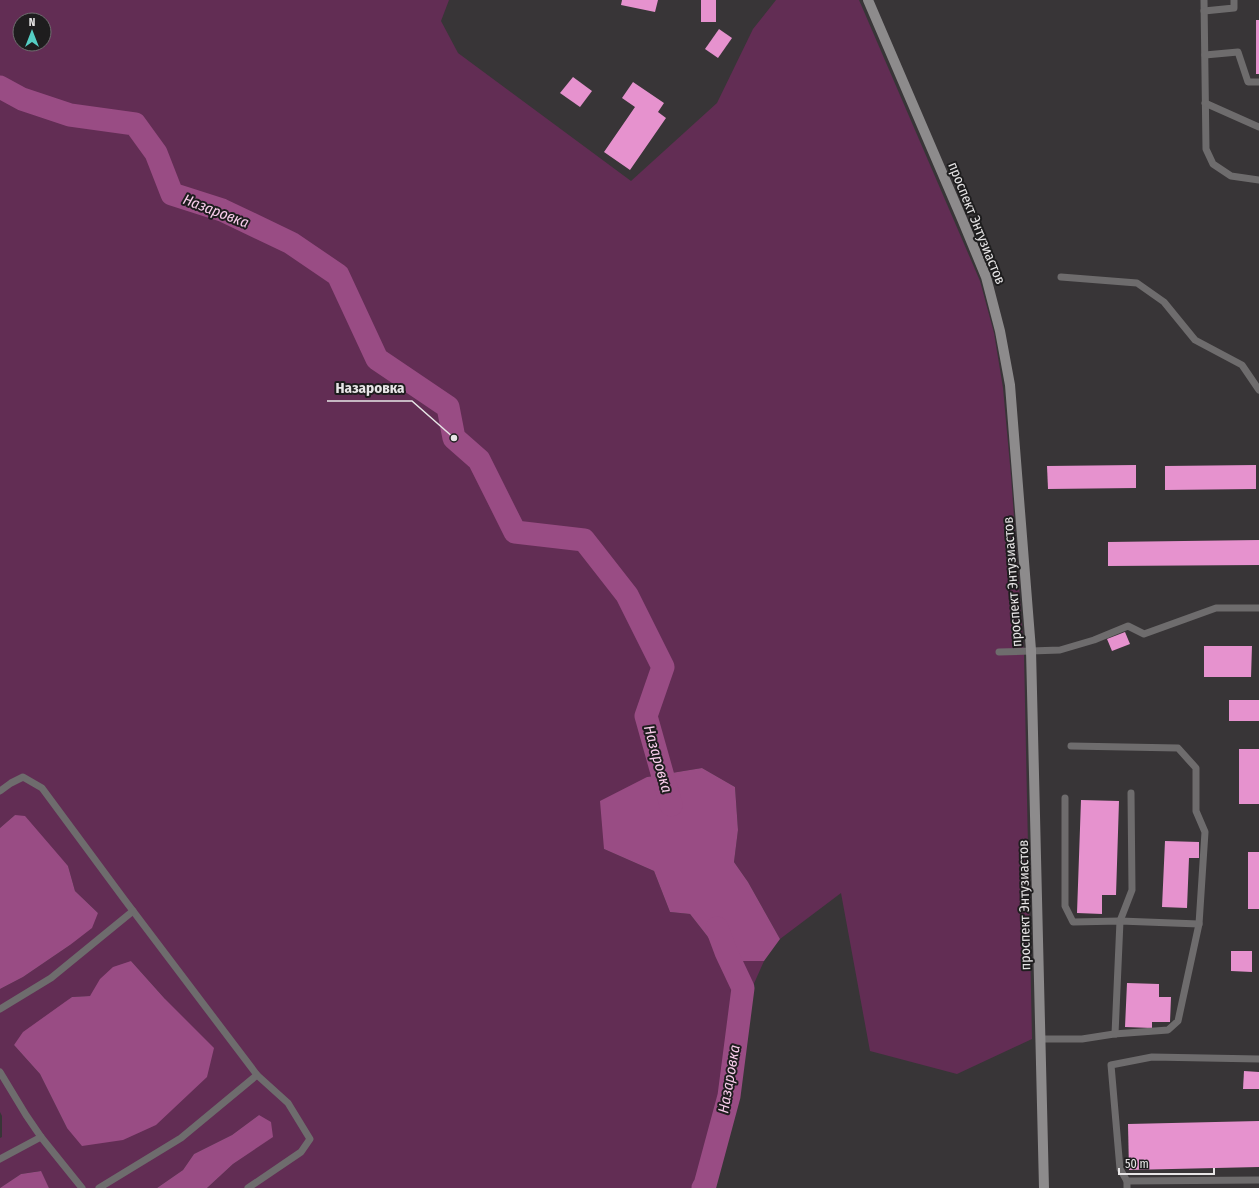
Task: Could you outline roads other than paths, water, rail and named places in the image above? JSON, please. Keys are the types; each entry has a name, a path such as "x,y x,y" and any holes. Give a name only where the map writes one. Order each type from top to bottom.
{"street":[{"name":"проспект Энтузиастов","path":"868,0 986,277 1000,331 1010,385 1031,650 1044,1188"}],"lane":[{"path":"1204,0 1206,149 1213,164 1231,176 1259,180"},
{"path":"1204,11 1234,8 1234,0"},
{"path":"1205,55 1238,52 1248,82 1259,82"},
{"path":"1206,103 1259,127"},
{"path":"1061,277 1137,283 1164,302 1195,340 1242,365 1259,390"},
{"path":"999,652 1060,650 1094,640 1128,626 1144,634 1216,608 1259,608"},
{"path":"1041,1040 1082,1039 1114,1034 1168,1030 1178,1021 1199,924 1205,832 1196,811 1196,768 1178,748 1071,746"},
{"path":"0,791 23,777 42,788 132,911 257,1075 288,1103 310,1139 302,1152 248,1188"},
{"path":"1114,1034 1120,921 1132,890 1131,793"},
{"path":"1065,798 1065,906 1073,922 1120,921 1199,924"},
{"path":"0,1009 51,978 132,911"},
{"path":"1259,1059 1152,1058 1111,1065 1120,1169 1127,1185 1259,1180"},
{"path":"0,1072 41,1137 82,1188"},
{"path":"99,1188 181,1138 257,1075"},
{"path":"0,1159 41,1137"}],"waterway":[{"name":"Назаровка","path":"0,87 22,99 70,115 135,124 156,153 172,194 222,210 291,243 338,275 377,359 448,407 454,438 479,460 515,532 584,540 627,595 663,667 646,716 671,805"},
{"name":"Назаровка","path":"703,1188 729,1096 743,988 726,952 717,928"}],"place":[{"name":"Назаровка","path":"454,438"}]}
